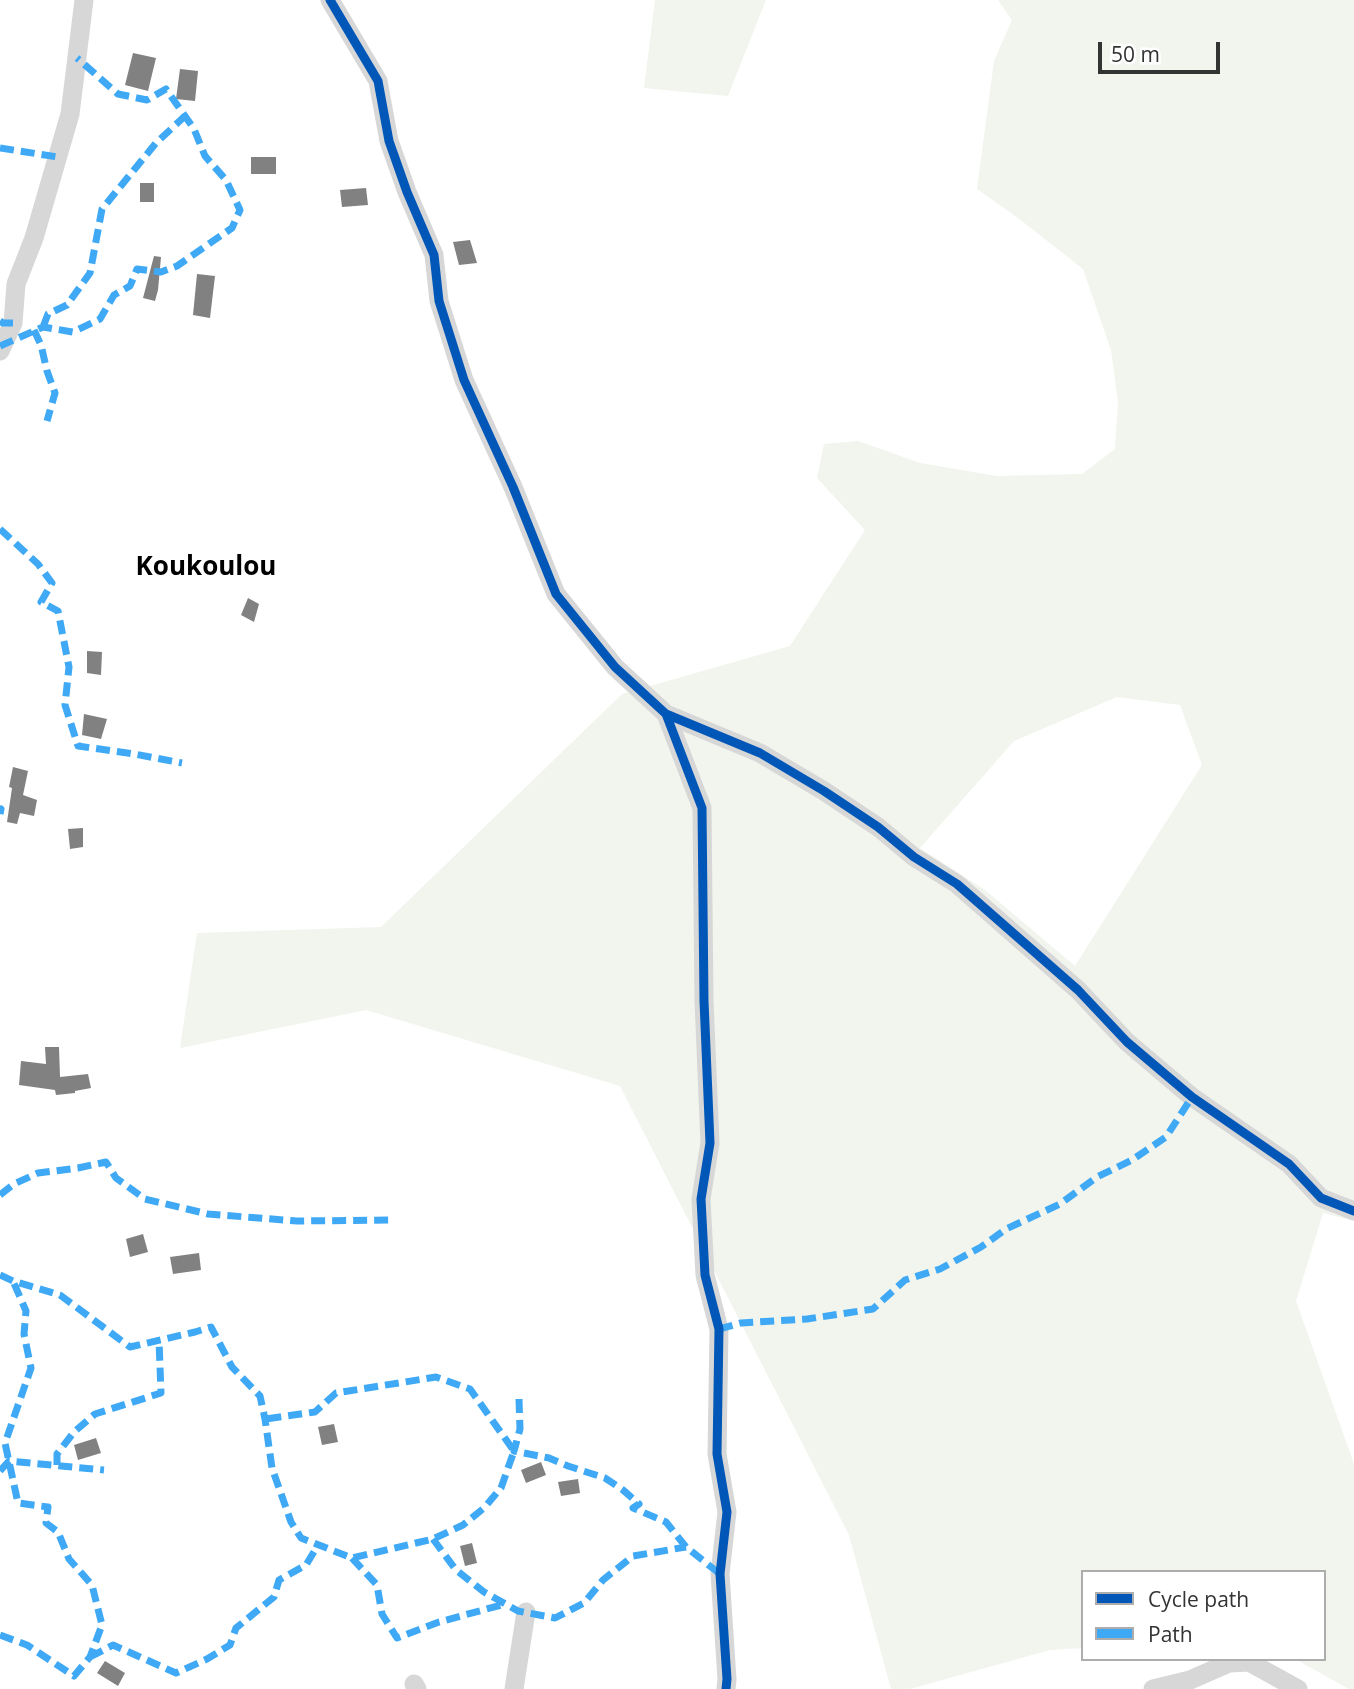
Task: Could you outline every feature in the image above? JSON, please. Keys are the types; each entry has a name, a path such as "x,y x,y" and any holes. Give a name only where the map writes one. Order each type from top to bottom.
{"street":[{"path":"0,351 13,323 16,284 34,238 70,114 84,0"},
{"path":"330,0 378,81 389,141 434,255 439,301 464,380 513,487 556,594 615,667 666,713 760,752 878,827 914,857 957,884 1078,990 1127,1042 1192,1097 1289,1164 1321,1198 1354,1211"},
{"path":"666,713 702,808 704,1001 710,1143 701,1199 705,1275 719,1329 717,1454 727,1512 720,1574 726,1689"},
{"path":"514,1689 526,1612"},
{"path":"1153,1689 1190,1681 1228,1663 1248,1662 1298,1689"}],"shaded area":[{"path":"655,0 766,0 728,96 644,88"},
{"path":"998,0 1354,0 1354,1221 1323,1213 1296,1301 1354,1464 1354,1689 1349,1689 1299,1661 1326,1661 1326,1570 1081,1570 1081,1648 1050,1650 910,1689 891,1689 849,1535 620,1086 366,1010 180,1048 197,933 381,927 622,694 790,646 865,530 817,478 824,444 858,441 920,463 997,476 1082,474 1115,449 1118,402 1111,350 1083,269 977,189 994,61 1012,20","holes":["1117,697 1180,705 1202,765 1075,966 985,890 920,848 1014,741"]}],"building":[{"path":"133,53 156,58 148,91 125,85"},
{"path":"180,69 198,71 195,101 176,99"},
{"path":"251,157 276,157 276,174 251,174"},
{"path":"140,183 154,183 154,202 140,202"},
{"path":"366,188 368,205 342,207 340,190"},
{"path":"470,240 477,263 459,265 453,242"},
{"path":"154,256 161,257 155,301 143,298"},
{"path":"197,274 215,276 210,318 193,315"},
{"path":"248,598 259,604 254,622 241,615"},
{"path":"87,651 102,652 101,675 87,673"},
{"path":"84,714 107,719 101,739 82,735"},
{"path":"13,767 28,771 23,795 37,800 34,816 20,813 17,824 7,822"},
{"path":"83,828 83,847 70,849 68,829"},
{"path":"45,1047 59,1047 60,1077 88,1074 91,1088 56,1095 55,1090 19,1085 21,1061 46,1064"},
{"path":"143,1234 148,1252 130,1257 126,1239"},
{"path":"199,1253 201,1270 173,1274 170,1257"},
{"path":"334,1424 338,1442 322,1445 318,1427"},
{"path":"96,1438 101,1453 78,1460 74,1445"},
{"path":"541,1462 546,1475 526,1483 521,1470"},
{"path":"578,1479 580,1493 561,1496 558,1482"},
{"path":"472,1543 477,1563 465,1566 460,1546"},
{"path":"105,1661 125,1673 118,1686 97,1673"}],"marked path":[{"path":"0,346 43,327 73,332 100,319 114,295 130,286 137,269 161,272 177,266 232,228 240,210 226,180 205,156 194,129 166,89 147,100 118,94 77,58"},
{"path":"43,327 48,314 67,305 90,273 102,209 156,143 185,116"},
{"path":"0,148 58,157"},
{"path":"0,321 13,323"},
{"path":"34,330 55,393 47,421"},
{"path":"0,529 38,564 52,583 41,602 58,611 69,667 65,705 78,746 182,763"},
{"path":"0,810 0,814"},
{"path":"719,1329 741,1323 807,1319 873,1309 905,1280 940,1269 981,1247 1006,1229 1060,1204 1097,1177 1132,1160 1166,1137 1192,1097"},
{"path":"0,1195 14,1184 38,1173 106,1162 116,1178 145,1199 208,1214 297,1221 393,1220"},
{"path":"0,1275 60,1295 130,1347 211,1327 232,1367 260,1396 272,1468 291,1522 301,1538 352,1558 433,1539 463,1525 484,1508 501,1488 514,1451 470,1389 436,1377 336,1393 315,1412 265,1419"},
{"path":"0,1635 27,1645 74,1676 90,1657 102,1625 92,1585 69,1559 58,1532 46,1523 48,1507 18,1503 5,1443 31,1368 24,1334 26,1311 13,1281"},
{"path":"57,1465 57,1454 74,1432 95,1414 161,1393 159,1340"},
{"path":"519,1399 520,1429 514,1451 549,1458 605,1478 639,1504 633,1508 666,1522 686,1547 720,1574"},
{"path":"0,1471 9,1461 104,1470"},
{"path":"433,1539 456,1570 484,1592 518,1611 555,1618 584,1603 603,1580 633,1556 686,1547"},
{"path":"90,1657 113,1645 176,1673 207,1659 230,1645 236,1628 274,1597 279,1580 306,1565 318,1545"},
{"path":"352,1558 377,1585 382,1614 397,1638 439,1622 505,1604"}],"cycle path":[{"path":"330,0 378,81 389,141 434,255 439,301 464,380 513,487 556,594 615,667 666,714 760,753 824,791 878,827 914,857 957,884 1078,990 1127,1042 1192,1097 1289,1164 1321,1198 1354,1211"},
{"path":"666,714 702,808 704,1001 710,1143 701,1199 705,1275 719,1329 717,1454 727,1512 720,1574 726,1689"}],"district":[{"name":"Koukoulou","path":"206,568"}]}
